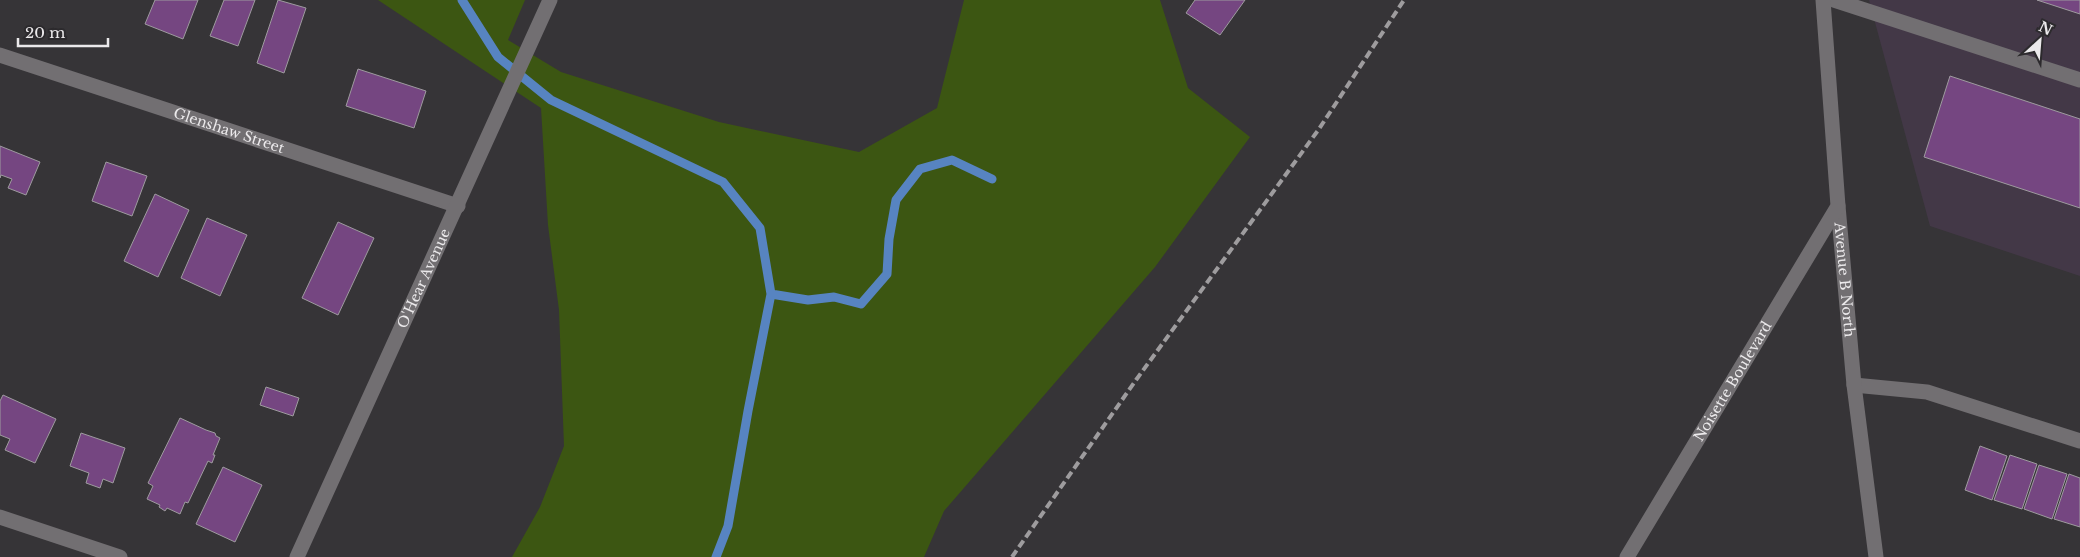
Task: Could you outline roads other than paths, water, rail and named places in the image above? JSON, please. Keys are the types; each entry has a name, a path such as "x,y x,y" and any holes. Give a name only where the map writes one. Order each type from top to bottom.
{"street":[{"name":"O'Hear Avenue","path":"297,557 550,0"},
{"name":"Avenue B North","path":"1823,0 1838,206 1854,384 1876,557"},
{"path":"1834,0 2080,80"},
{"name":"Glenshaw Street","path":"0,54 458,206"},
{"name":"Noisette Boulevard","path":"1628,557 1838,206"},
{"path":"1854,384 1927,392 2080,441"},
{"path":"0,517 120,557"}],"waterway":[{"path":"462,0 498,57 551,100 723,182 760,228 771,294 728,526 716,557"},
{"path":"771,294 808,300 834,297 861,304 887,274 889,239 896,200 920,169 952,160 992,179"}],"railway":[{"path":"1012,557 1136,380 1319,129 1404,0"}]}
